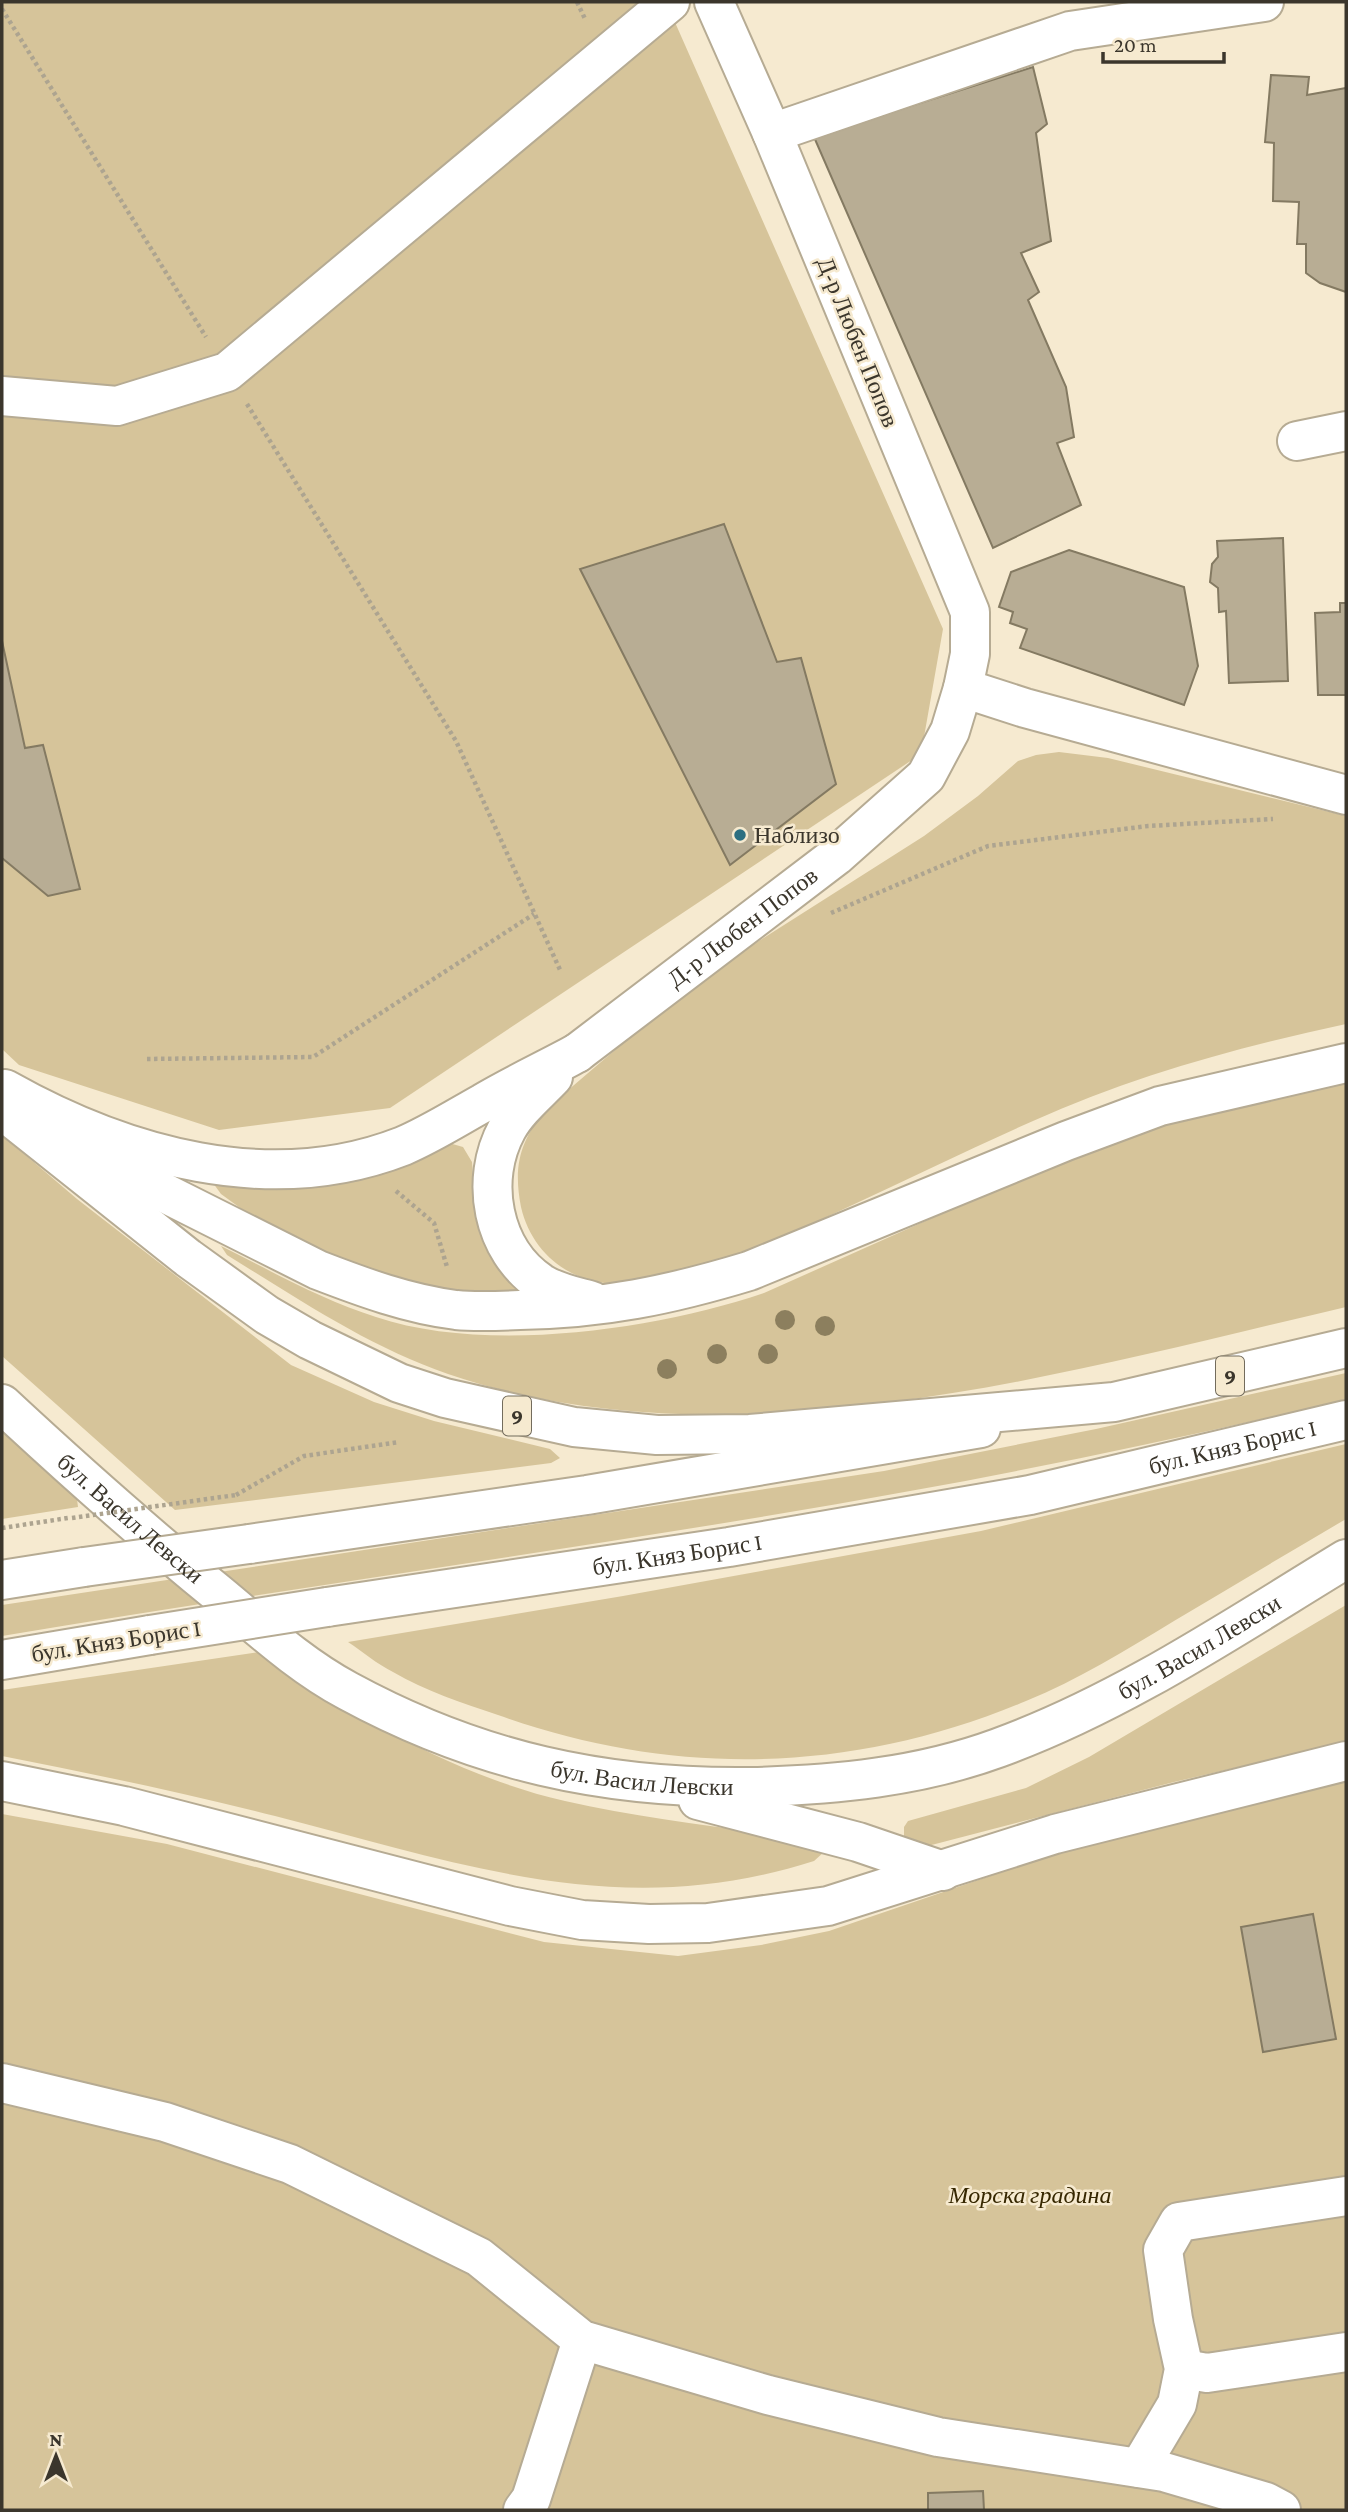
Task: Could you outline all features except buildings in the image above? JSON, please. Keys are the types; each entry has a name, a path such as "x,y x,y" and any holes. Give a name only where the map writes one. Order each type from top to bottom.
{"main road":[{"path":"2,397 117,406 227,372 670,2"},
{"name":"Д-р Любен Попов","path":"577,1053 802,882 926,776 950,731 970,654 970,612 772,133 713,2"},
{"path":"772,133 1070,31 1264,2"},
{"path":"1297,441 1346,431"},
{"path":"963,688 1025,708 1346,795"},
{"path":"3,1104 122,1143 204,1163 279,1171 360,1160 403,1146 577,1053"},
{"path":"577,1053 507,1128 497,1151 491,1177 492,1199 506,1243 524,1269 554,1290 611,1306"},
{"path":"3,1104 318,1269 360,1286 457,1310 549,1310 611,1306 657,1298 749,1271 1005,1166 1160,1107 1346,1063"},
{"name":"9","path":"3,1104 188,1258 267,1315 310,1340 387,1378 490,1410 615,1433 750,1434 1114,1402 1346,1348"},
{"path":"2,1580 587,1495 924,1439 1114,1402"},
{"name":"бул. Васил Левски","path":"2,1405 109,1504 299,1660 346,1690 442,1737 520,1763 628,1782 718,1787 805,1786 882,1778 948,1764 1080,1715 1186,1656 1346,1559"},
{"name":"бул. Княз Борис I","path":"2,1660 327,1607 729,1547 1030,1495 1346,1420"},
{"path":"2,1781 124,1806 510,1906 582,1920 696,1923 828,1906 1055,1834 1346,1761"},
{"path":"1289,1775 1346,1777"},
{"path":"628,1782 858,1842 943,1871"},
{"path":"2,2083 165,2122 290,2164 479,2257 582,2340 768,2395 937,2437 1164,2472 1266,2502 1281,2510"},
{"path":"1139,2468 1177,2404 1184,2369 1173,2319 1163,2250 1179,2222 1346,2196"},
{"path":"523,2510 531,2499 582,2340"},
{"path":"1184,2369 1207,2373 1346,2352"}],"path":[{"path":"456,741 561,972"},
{"path":"802,882 825,916 988,846 1147,826 1280,819"},
{"path":"148,1059 313,1057 534,914"},
{"path":"434,1223 449,1273"},
{"path":"2,1528 236,1495 304,1456 399,1442"}],"green space":[{"path":"2,2 666,2 943,629 921,754 390,1108 219,1130 19,1065 2,1049"},
{"path":"1059,752 1108,758 1346,816 1346,1024 1226,1053 1109,1090 1009,1132 783,1237 696,1268 634,1282 603,1283 571,1273 545,1253 526,1224 518,1179 525,1143 546,1109 677,997 729,960 924,836 978,796 1018,761"},
{"path":"1346,1075 1346,1307 1128,1359 1014,1382 898,1401 782,1413 668,1414 556,1402 448,1374 390,1350 334,1321 280,1288 227,1255 221,1246 336,1302 376,1317 420,1328 468,1334 518,1335 622,1327 673,1318 764,1293 1015,1181 1195,1112"},
{"path":"2,1135 77,1199 291,1365 374,1402 434,1421 550,1449 560,1458 551,1463 175,1510 2,1356"},
{"path":"449,1143 463,1147 472,1162 475,1201 521,1291 424,1290 283,1239 221,1194 213,1183"},
{"path":"1346,1373 1346,1400 1019,1470 683,1530 2,1636 2,1605 884,1471 1096,1429"},
{"path":"2,1422 76,1491 78,1507 2,1519"},
{"path":"1346,1444 1346,1519 1120,1654 1064,1684 961,1725 895,1743 829,1754 763,1759 697,1758 630,1750 564,1735 444,1696 387,1669 348,1642 623,1596 981,1531"},
{"path":"1346,1605 1346,1742 1174,1782 920,1848 904,1841 904,1827 908,1821 1026,1788 1089,1757"},
{"path":"259,1652 368,1720 483,1776 524,1790 597,1808 823,1841 824,1852 814,1861 743,1879 674,1887 608,1887 542,1880 477,1868 207,1799 2,1756 2,1690"},
{"name":"Морска градина","path":"1346,1779 1346,2510 2,2510 2,1814 167,1844 544,1942 678,1956 761,1945 829,1931 1046,1857 1179,1817"}],"place":[{"name":"Наблизо","path":"740,835"}]}
